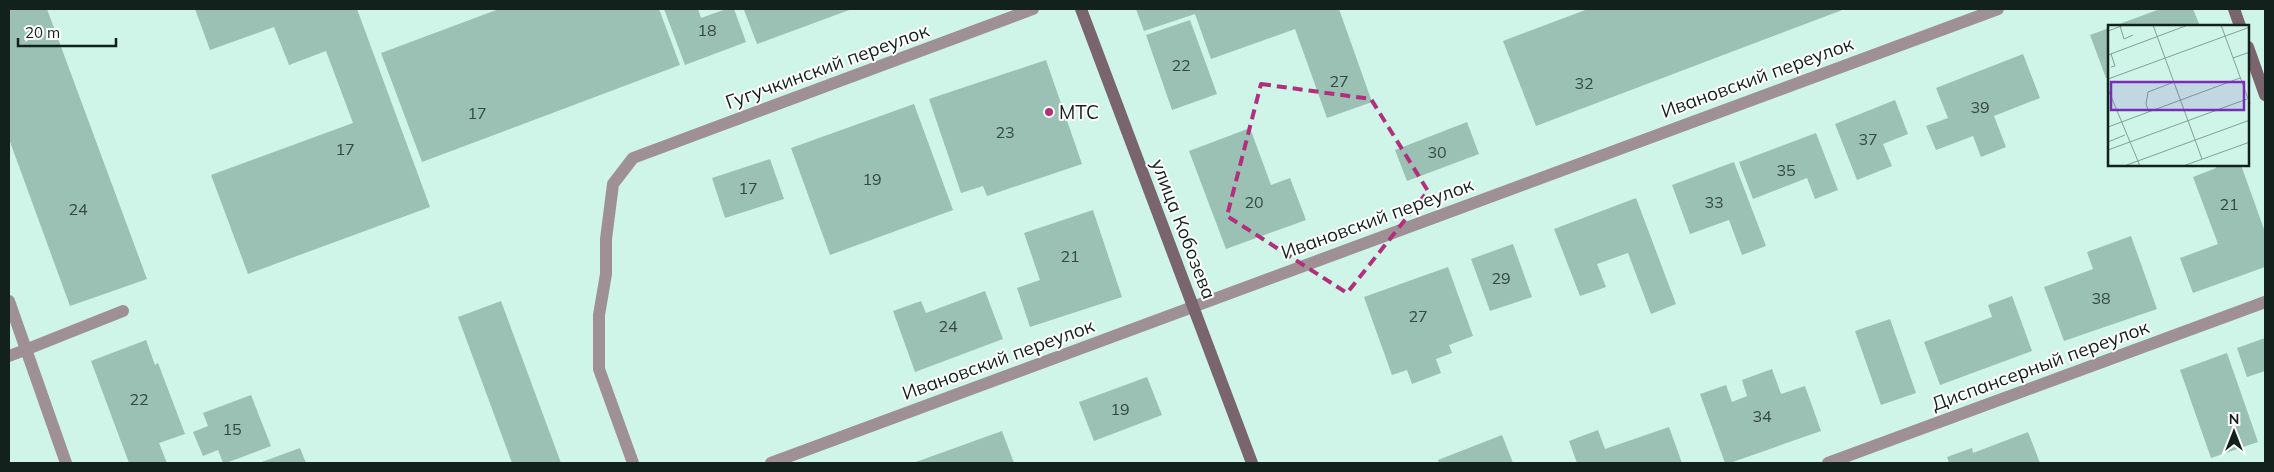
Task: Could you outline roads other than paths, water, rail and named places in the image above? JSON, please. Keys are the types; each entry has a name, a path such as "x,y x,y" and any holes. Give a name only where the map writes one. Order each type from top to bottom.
{"main road":[{"name":"улица Кобозева","path":"1081,9 1252,463"},
{"path":"2234,9 2240,25"},
{"path":"2249,50 2265,95"}],"street":[{"name":"Гугучкинский переулок","path":"633,463 599,369 599,314 606,274 606,239 613,184 633,158 1034,9"},
{"name":"Ивановский переулок","path":"771,463 1998,9"},
{"path":"9,301 66,463"},
{"name":"Диспансерный переулок","path":"1828,463 2265,302"},
{"path":"9,356 123,311"}],"place":[{"name":"МТС","path":"1049,112"}]}
